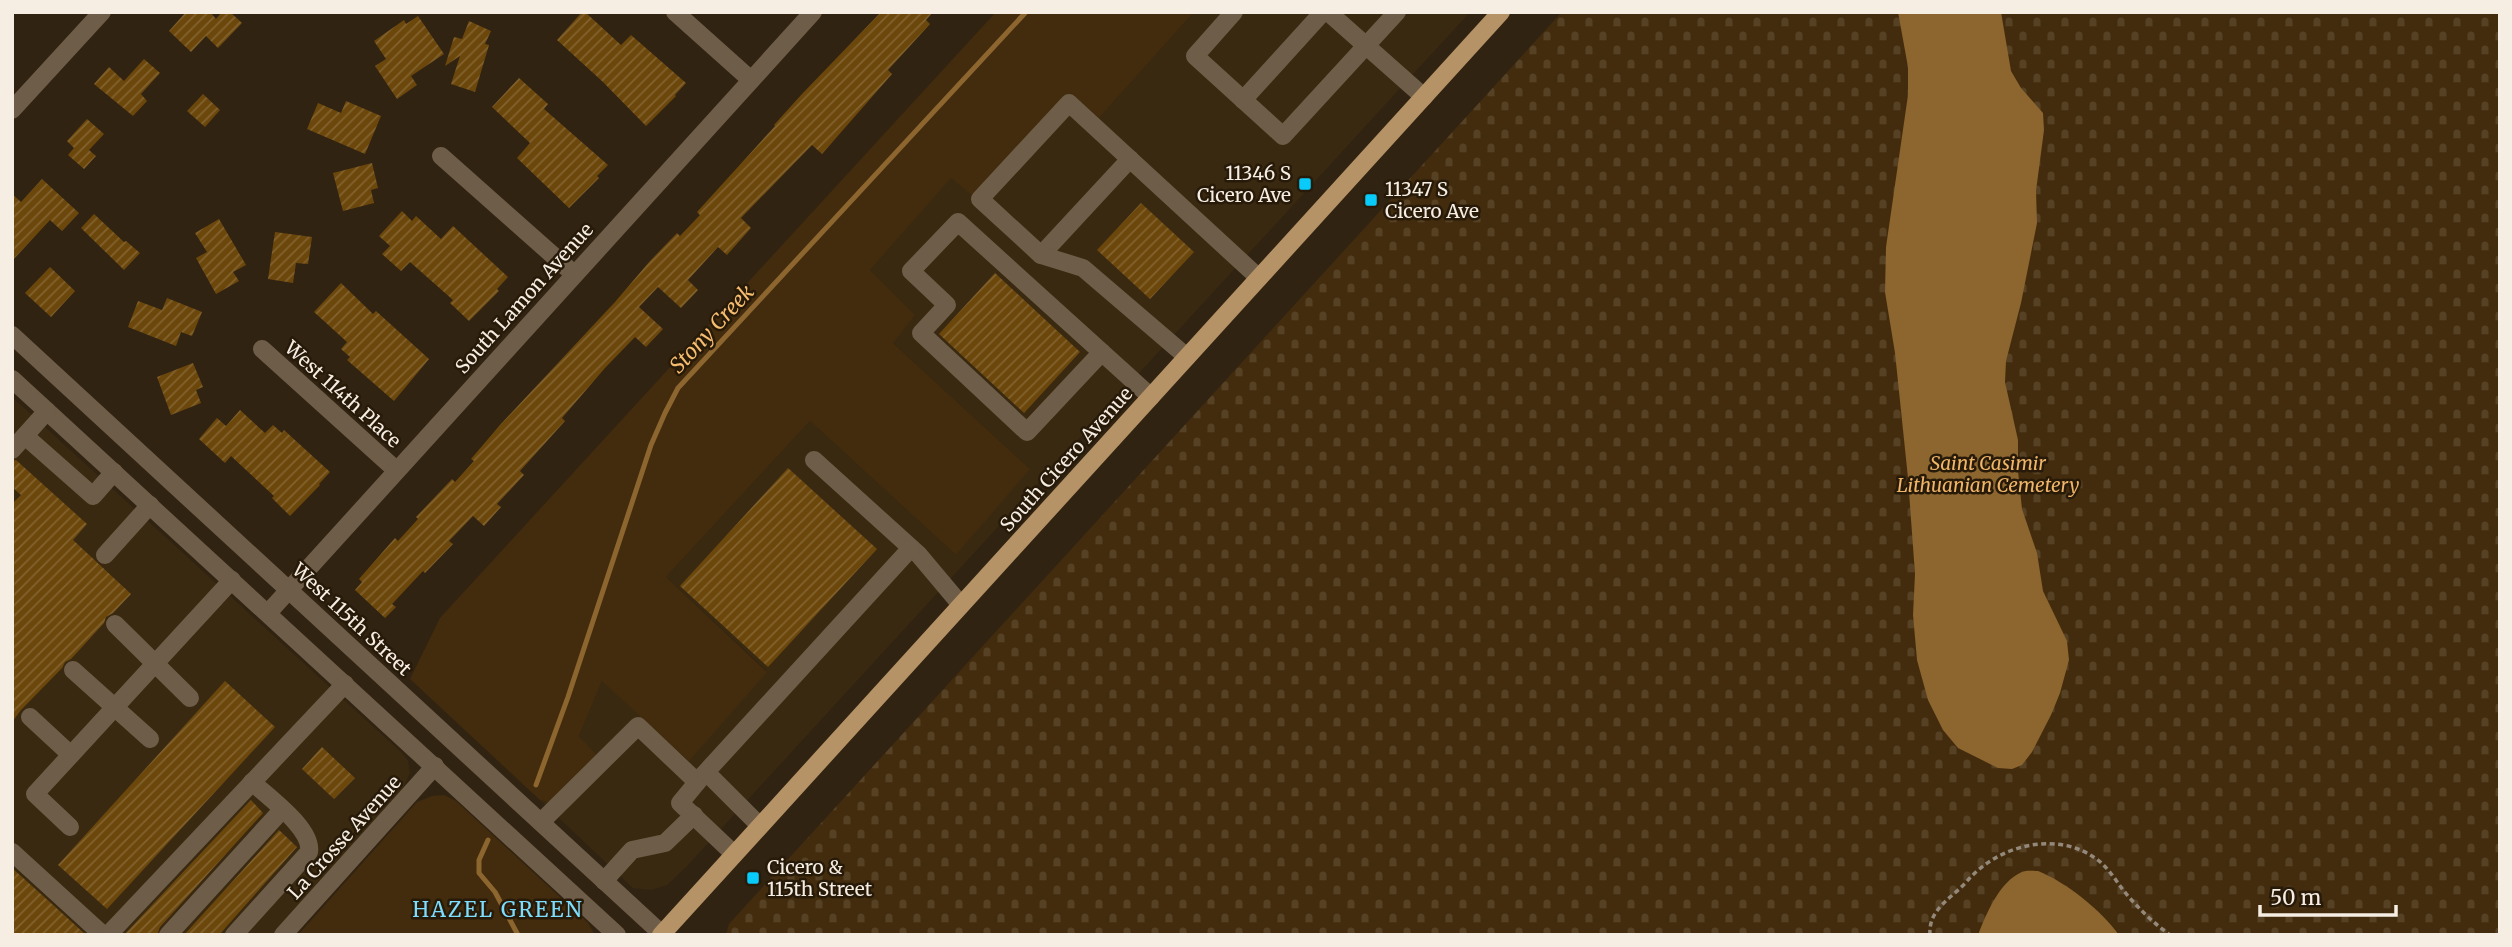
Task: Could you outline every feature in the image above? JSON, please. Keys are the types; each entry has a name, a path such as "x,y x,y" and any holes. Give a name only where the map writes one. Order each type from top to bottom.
{"main road":[{"name":"South Cicero Avenue","path":"662,934 1501,12"}],"street":[{"path":"12,110 102,12"},
{"path":"675,12 751,80"},
{"name":"South Lamon Avenue","path":"268,613 813,12"},
{"path":"1234,12 1195,57 1283,136 1397,12"},
{"path":"1243,100 1326,12 1424,97"},
{"path":"1187,357 1083,268 1041,255 980,199 1069,103 1259,278"},
{"path":"441,156 574,274"},
{"path":"1041,255 1130,159"},
{"path":"1102,352 1027,432 921,333 947,305 911,271 958,222 1102,352 1151,397"},
{"name":"West 115th Street","path":"12,335 662,934"},
{"name":"West 114th Place","path":"262,349 396,470"},
{"path":"12,379 617,935"},
{"path":"12,450 47,411"},
{"path":"25,436 93,496 114,472"},
{"path":"814,460 911,548 961,605"},
{"path":"105,555 150,505"},
{"path":"734,854 680,803 911,548"},
{"path":"70,827 35,794 232,580"},
{"path":"115,624 190,698"},
{"path":"73,670 149,739"},
{"path":"12,852 105,935 345,684"},
{"path":"30,718 71,755"},
{"path":"541,822 638,726 760,826"},
{"name":"La Crosse Avenue","path":"283,935 435,766"},
{"path":"234,935 309,852 310,845 302,830 252,782"},
{"path":"168,935 282,810"},
{"path":"604,881 632,850 665,843 694,816"}],"path":[{"path":"1930,935 1932,917 1939,906 1975,872 2007,851 2033,844 2060,845 2095,857 2142,911 2170,935"}],"shaded area":[{"path":"1194,12 1470,12 687,866 667,885 651,890 633,888 540,800 547,802 598,756 579,736 602,681 767,671 666,577 810,421 956,555 1029,468 892,342 915,315 870,270 951,177 975,198 1071,93 1099,118"},
{"path":"1898,12 2001,12 2011,71 2021,88 2043,113 2044,130 2036,191 2037,223 2006,361 2005,382 2018,440 2022,509 2037,553 2043,591 2067,641 2069,660 2060,693 2032,752 2022,765 2012,769 1998,768 1958,748 1943,730 1928,700 1917,660 1913,615 1915,574 1908,478 1895,353 1885,292 1886,247 1908,95 1908,67"},
{"path":"12,397 408,761 410,773 399,796 272,935 12,935"},
{"path":"2038,871 2060,882 2082,898 2103,916 2119,935 1978,935 1990,908 2007,883 2022,872"}],"green space":[{"path":"996,12 1194,12 1099,118 1071,93 975,198 951,178 870,270 915,315 893,343 1030,469 956,555 810,421 666,577 767,672 689,761 602,681 579,736 598,756 552,803 540,800 410,679 440,618"},
{"name":"Saint Casimir Lithuanian Cemetery","path":"1562,12 2500,12 2500,935 726,935 729,924"},
{"path":"444,795 456,801 588,923 595,935 298,935 417,802"}],"building":[{"path":"186,12 210,12 216,19 222,12 230,12 242,23 218,48 206,36 191,52 169,31"},
{"path":"582,12 621,45 631,35 686,83 646,126 557,40"},
{"path":"881,12 933,12 926,20 930,24 888,70 892,74 822,154 812,145 741,218 751,228 727,255 718,247 688,280 698,290 681,308 658,287 639,307 663,329 646,347 635,337 605,368 562,418 565,421 520,471 524,475 497,504 501,507 484,526 473,516 449,541 453,544 392,604 396,607 385,618 355,590 362,582 359,579 395,538 398,541 418,519 416,517 452,479 455,482 500,425 650,261 677,233 680,236 700,215 697,212 774,125"},
{"path":"418,16 444,54 411,76 417,85 397,99 375,66 386,59 374,41 404,20 406,24"},
{"path":"469,21 491,31 485,44 489,45 475,92 451,84 460,56 445,66 454,37 462,39"},
{"path":"144,59 160,73 141,94 147,101 133,116 94,84 109,67 124,81"},
{"path":"519,78 548,104 544,109 608,165 569,208 517,158 530,143 492,107"},
{"path":"203,94 220,110 205,127 187,111"},
{"path":"346,101 381,116 365,154 307,129 318,103 341,113"},
{"path":"87,119 104,134 89,150 96,156 84,169 68,155 74,148 67,141"},
{"path":"372,163 378,188 371,190 374,203 343,211 333,173"},
{"path":"42,179 79,213 62,231 50,220 12,261 12,194 21,202"},
{"path":"1141,203 1194,252 1150,299 1097,250"},
{"path":"402,211 412,221 416,216 441,239 453,226 508,277 497,289 499,291 469,321 450,303 453,300 410,262 401,271 382,254 390,246 379,236"},
{"path":"94,214 140,253 124,270 81,228"},
{"path":"219,219 246,265 233,272 239,281 216,294 196,258 207,252 195,233"},
{"path":"275,232 312,237 308,264 296,263 293,283 268,279"},
{"path":"50,267 75,291 51,317 25,293"},
{"path":"995,273 1080,352 1024,413 939,334"},
{"path":"341,283 373,314 376,311 429,359 394,401 347,360 350,357 341,349 347,342 314,312"},
{"path":"167,298 202,312 192,336 181,332 176,346 128,327 138,301 162,310"},
{"path":"193,363 203,387 196,390 201,403 171,415 157,377"},
{"path":"240,410 265,433 273,425 282,433 284,430 330,472 290,516 272,498 274,496 231,456 225,463 199,439 217,418 226,426"},
{"path":"16,460 87,524 73,540 131,594 106,617 104,623 12,722 12,504 21,495 12,487 12,461"},
{"path":"788,468 877,549 768,667 680,586"},
{"path":"225,681 275,727 107,909 58,865"},
{"path":"322,747 355,778 334,799 302,769"},
{"path":"251,800 263,813 160,927 157,935 124,935"},
{"path":"279,830 297,847 219,935 184,935"},
{"path":"12,868 52,904 86,935 12,935"}],"waterway":[{"name":"Stony Creek","path":"536,785 568,697 651,445 678,388 1026,12"},
{"name":"Stony Creek","path":"488,840 479,860 479,873 495,892 518,935"}],"place":[{"name":"11346 S Cicero Ave","path":"1305,184"},
{"name":"11347 S Cicero Ave","path":"1371,200"},
{"name":"Cicero & 115th Street","path":"753,878"}],"district":[{"name":"HAZEL GREEN","path":"498,910"}]}
